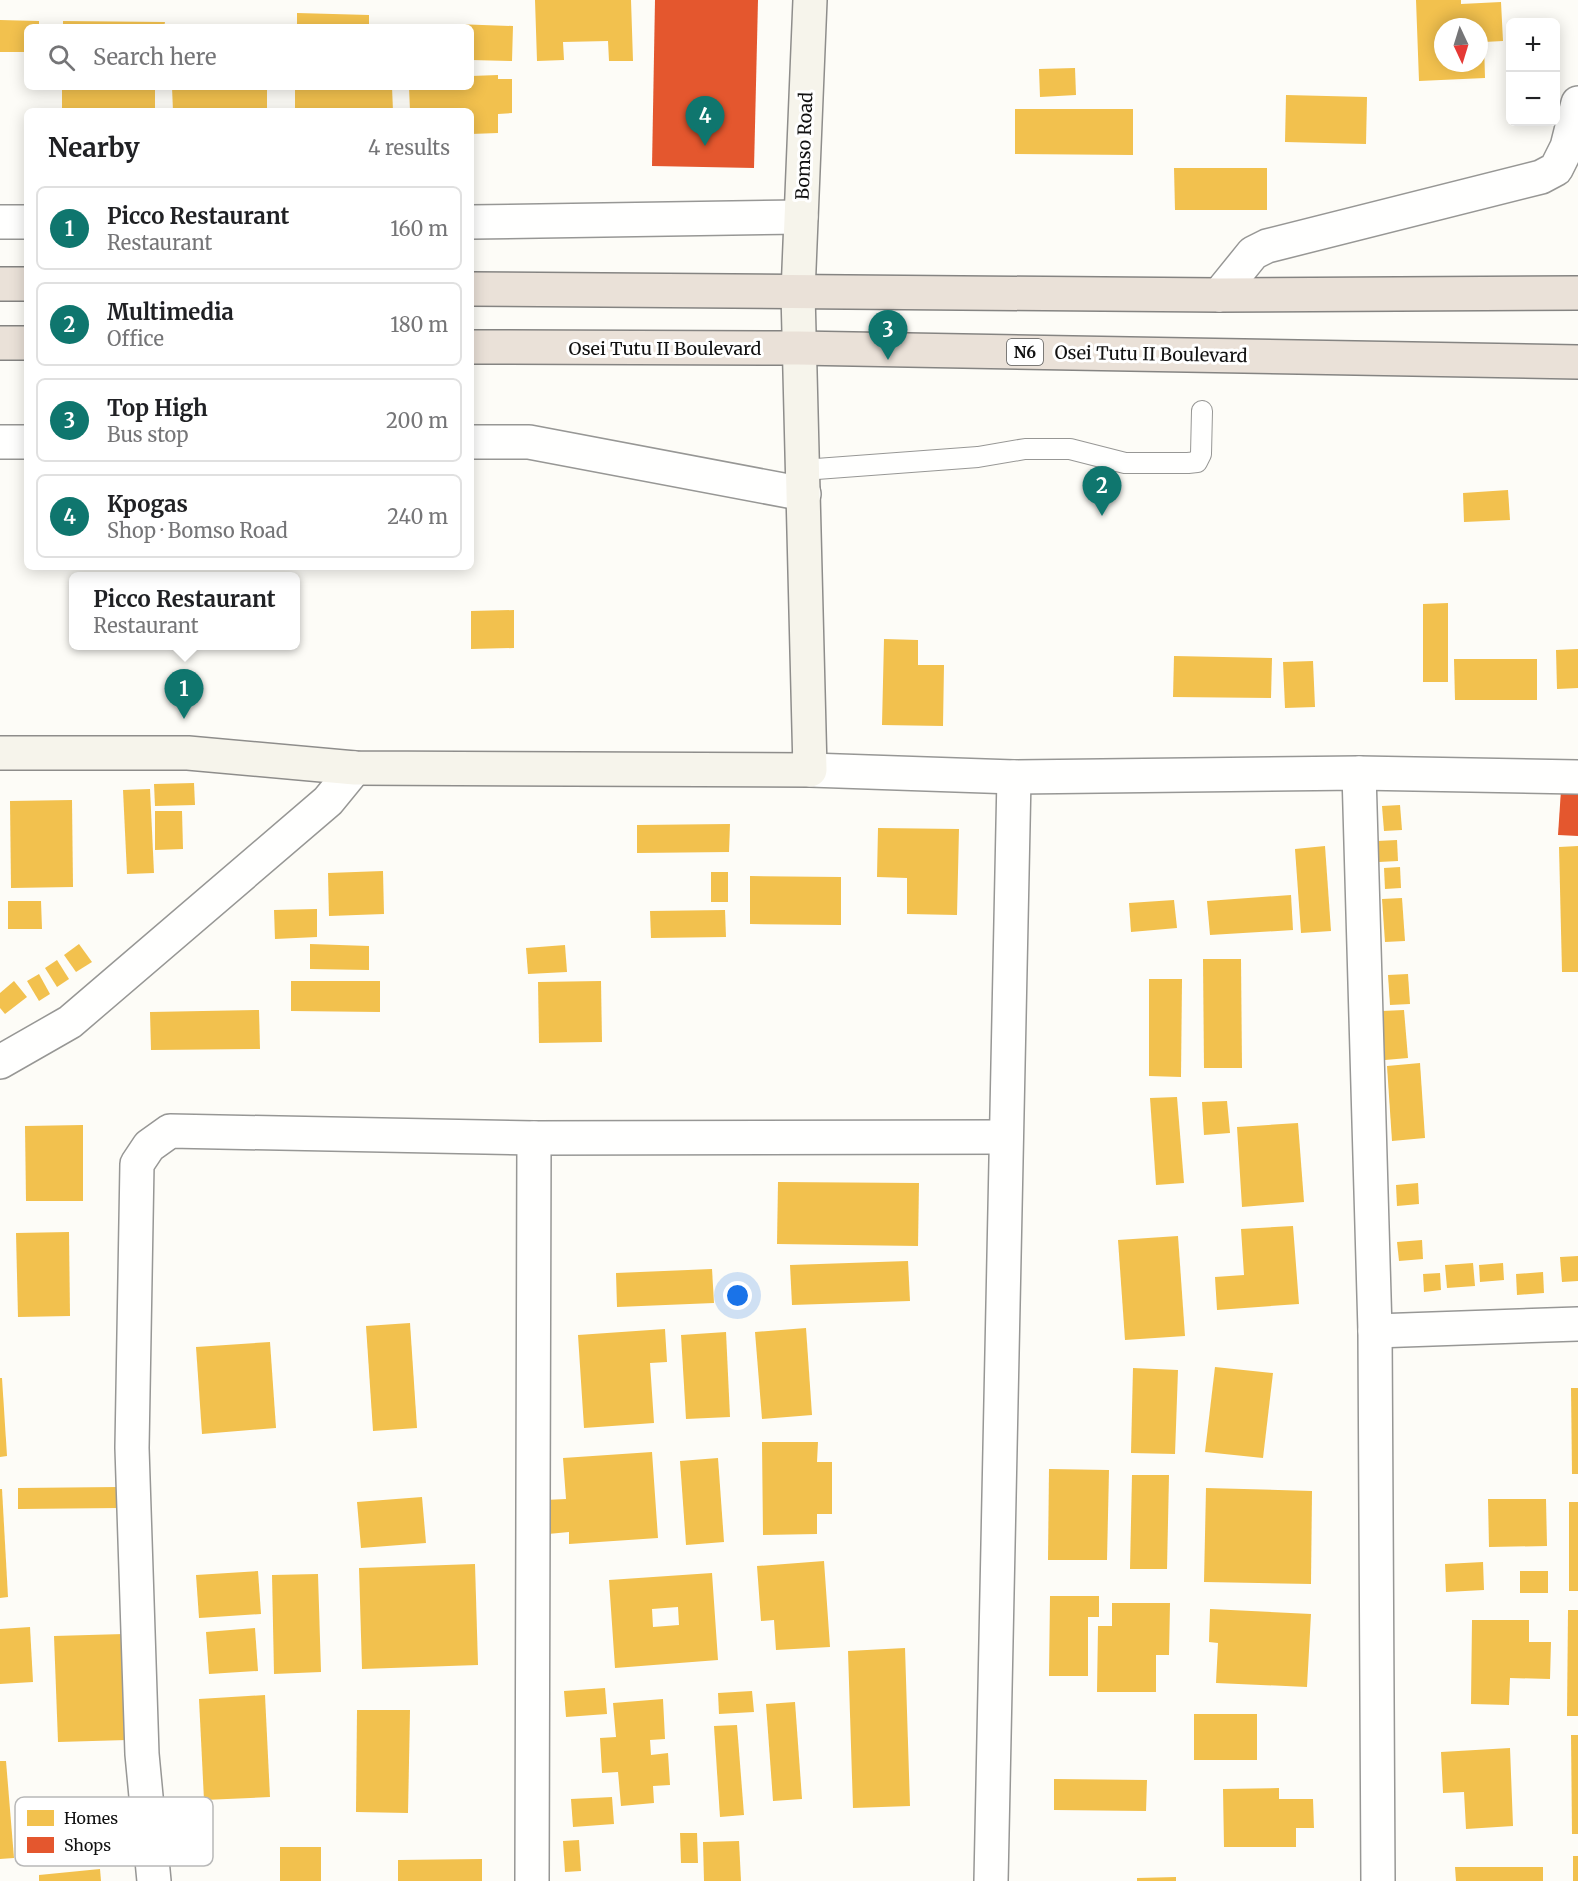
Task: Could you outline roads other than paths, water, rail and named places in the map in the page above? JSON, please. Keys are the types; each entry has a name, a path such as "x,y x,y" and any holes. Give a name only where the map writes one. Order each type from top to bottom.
{"highway":[{"path":"0,284 24,284"},
{"path":"474,290 1220,295 1578,294"},
{"path":"0,343 24,343"},
{"name":"Osei Tutu II Boulevard","path":"474,347 798,348 1578,362"}],"street":[{"name":"Bomso Road","path":"810,0 798,293 810,770"},
{"path":"1220,295 1253,253 1267,246 1541,177 1556,169 1564,154 1578,103"},
{"path":"474,222 801,217"},
{"path":"0,222 24,222"},
{"path":"0,442 24,442"},
{"path":"474,442 529,442 804,482"},
{"path":"0,753 188,753 355,768 810,770 1014,777 1359,773 1578,777"},
{"path":"0,1062 70,1022 328,801 355,768"},
{"path":"1359,773 1375,1330 1378,1881"},
{"path":"991,1881 1014,777"},
{"path":"146,1797 142,1754 132,1448 137,1164 149,1146 170,1131 534,1138 1006,1137"},
{"path":"532,1881 534,1138"},
{"path":"1375,1330 1578,1323"},
{"path":"153,1866 154,1881"}],"lane":[{"path":"804,482 1024,449 1070,449 1125,463 1197,462 1202,454 1202,411"}],"place":[{"name":"Kpogas","path":"705,146"},
{"name":"Top High","path":"888,360"},
{"name":"Multimedia","path":"1102,516"},
{"name":"Picco Restaurant","path":"184,719"}]}
